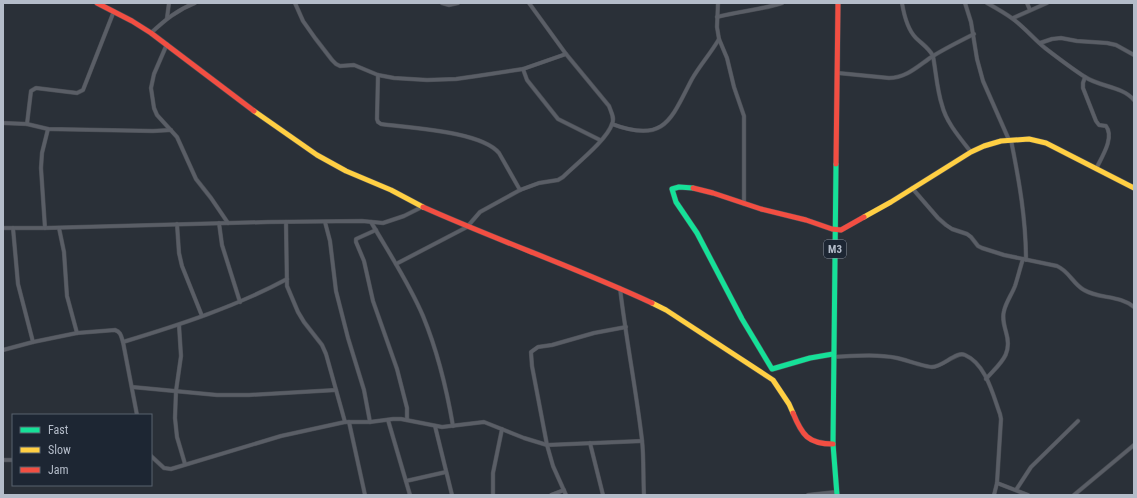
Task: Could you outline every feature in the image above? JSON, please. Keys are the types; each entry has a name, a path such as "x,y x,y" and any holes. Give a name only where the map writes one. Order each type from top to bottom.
{"street":[{"path":"97,3 151,32 264,119 317,155 346,171 391,190 422,207 467,227 620,288 666,310 740,360 773,380 789,404 800,430 804,435 821,444 833,444"},
{"path":"167,18 169,3"},
{"path":"151,32 179,10 195,3"},
{"path":"295,3 303,21 332,60 340,66 354,64 378,75 394,78 427,80 456,79 523,69 566,54"},
{"path":"442,3 449,5 458,3"},
{"path":"396,264 467,227 480,212 520,190 539,183 558,180 563,177 600,140 612,124 613,115 609,106 566,54 529,3"},
{"path":"718,3 717,17 719,38 727,58 734,87 744,116 744,204"},
{"path":"717,17 745,10 765,8 782,3"},
{"path":"902,3 903,14 914,37 931,51 934,56 942,106 956,133 971,152"},
{"path":"965,3 974,34 977,59 983,81 1010,140 1020,185 1026,242 1025,259 1003,314 1008,339 1008,352 986,379"},
{"path":"987,3 1013,18 1040,43 1074,70 1092,81 1129,95 1134,100"},
{"path":"1027,3 1030,10"},
{"path":"1013,18 1048,3"},
{"name":"M3","path":"836,493 833,444 833,356 838,73 837,4"},
{"path":"28,124 31,91 33,89 36,88 77,93 84,90 114,11"},
{"path":"838,73 896,78 903,76 934,56 974,34"},
{"path":"612,124 625,129 649,131 659,128 668,122 702,62 719,38"},
{"path":"1040,43 1061,38 1077,41 1107,43 1116,45 1134,55"},
{"path":"167,44 154,74 151,88 151,97 154,108 158,115 177,137 196,179 228,223"},
{"path":"523,69 527,80 558,119 600,140"},
{"path":"378,75 378,122 381,124 456,134 481,142 495,149 499,153 520,190"},
{"path":"1085,77 1083,88 1096,121 1099,125 1106,126 1109,134 1105,151 1096,169"},
{"path":"1129,95 1134,92"},
{"path":"3,123 28,124 48,129 153,132 171,130"},
{"path":"45,228 41,168 42,153 48,129"},
{"path":"772,369 764,353 742,319 718,271 689,220 674,199 672,189 682,187 724,196 744,204 806,220 835,230 847,228 971,152 993,143 1010,140 1029,140 1046,143 1134,188"},
{"path":"912,188 938,218 952,229 967,234 982,248 1057,266 1064,269 1078,285 1085,290 1117,299 1134,307"},
{"path":"3,228 59,228 219,223 388,222 422,207"},
{"path":"286,222 287,279 289,292 298,312 322,345 326,354 347,422 366,495"},
{"path":"324,222 330,241 336,291 348,338 364,390 370,422"},
{"path":"371,222 396,264 423,316 450,407 453,426"},
{"path":"219,223 222,245 240,302"},
{"path":"177,224 179,253 182,266 202,316"},
{"path":"13,228 18,284 33,342"},
{"path":"59,228 64,252 67,296 77,333"},
{"path":"376,230 356,239 356,242 364,261 373,301 397,369 407,408 407,420"},
{"path":"123,342 179,325 240,302 264,292 287,279"},
{"path":"620,288 642,442 644,495"},
{"path":"179,325 181,356 176,391 175,418 177,437 185,464"},
{"path":"566,495 553,466 547,445 532,366 531,352 538,347 552,345 594,333 626,327"},
{"path":"3,350 77,333 115,330 120,333 123,342 137,414"},
{"path":"763,374 772,369 810,358 833,356 879,356 912,361 929,367 934,367 962,354 976,362 982,370 1001,419 994,495"},
{"path":"132,386 217,395 336,390"},
{"path":"152,457 164,468 171,469 281,436 347,422 370,422 401,419 442,427 484,422 524,438 547,445 642,442"},
{"path":"388,420 410,495"},
{"path":"1016,490 1032,467 1078,421"},
{"path":"435,426 452,495"},
{"path":"493,495 493,473 502,429"},
{"path":"590,443 603,495"},
{"path":"1074,495 1134,445"},
{"path":"406,481 446,472"},
{"path":"996,482 1028,495"},
{"path":"551,495 564,490"},
{"path":"1080,490 1084,495"},
{"path":"808,495 836,493"}],"traffic: fast":[{"path":"836,164 833,444 837,495"},
{"path":"693,188 679,187 672,189 676,202 697,233 742,319 772,369 810,358 833,354"}],"traffic: slow":[{"path":"254,111 317,155 346,171 391,190 423,207"},
{"path":"864,217 971,152 1001,141 1029,139 1046,143 1134,188"},
{"path":"652,303 666,310 773,380 789,404 793,413"}],"traffic: jam":[{"path":"97,3 132,21 151,33 254,111"},
{"path":"836,164 838,3"},
{"path":"693,188 761,209 806,220 832,229 841,230 864,217"},
{"path":"423,207 652,303"},
{"path":"793,413 807,437 824,444 833,444"}]}
